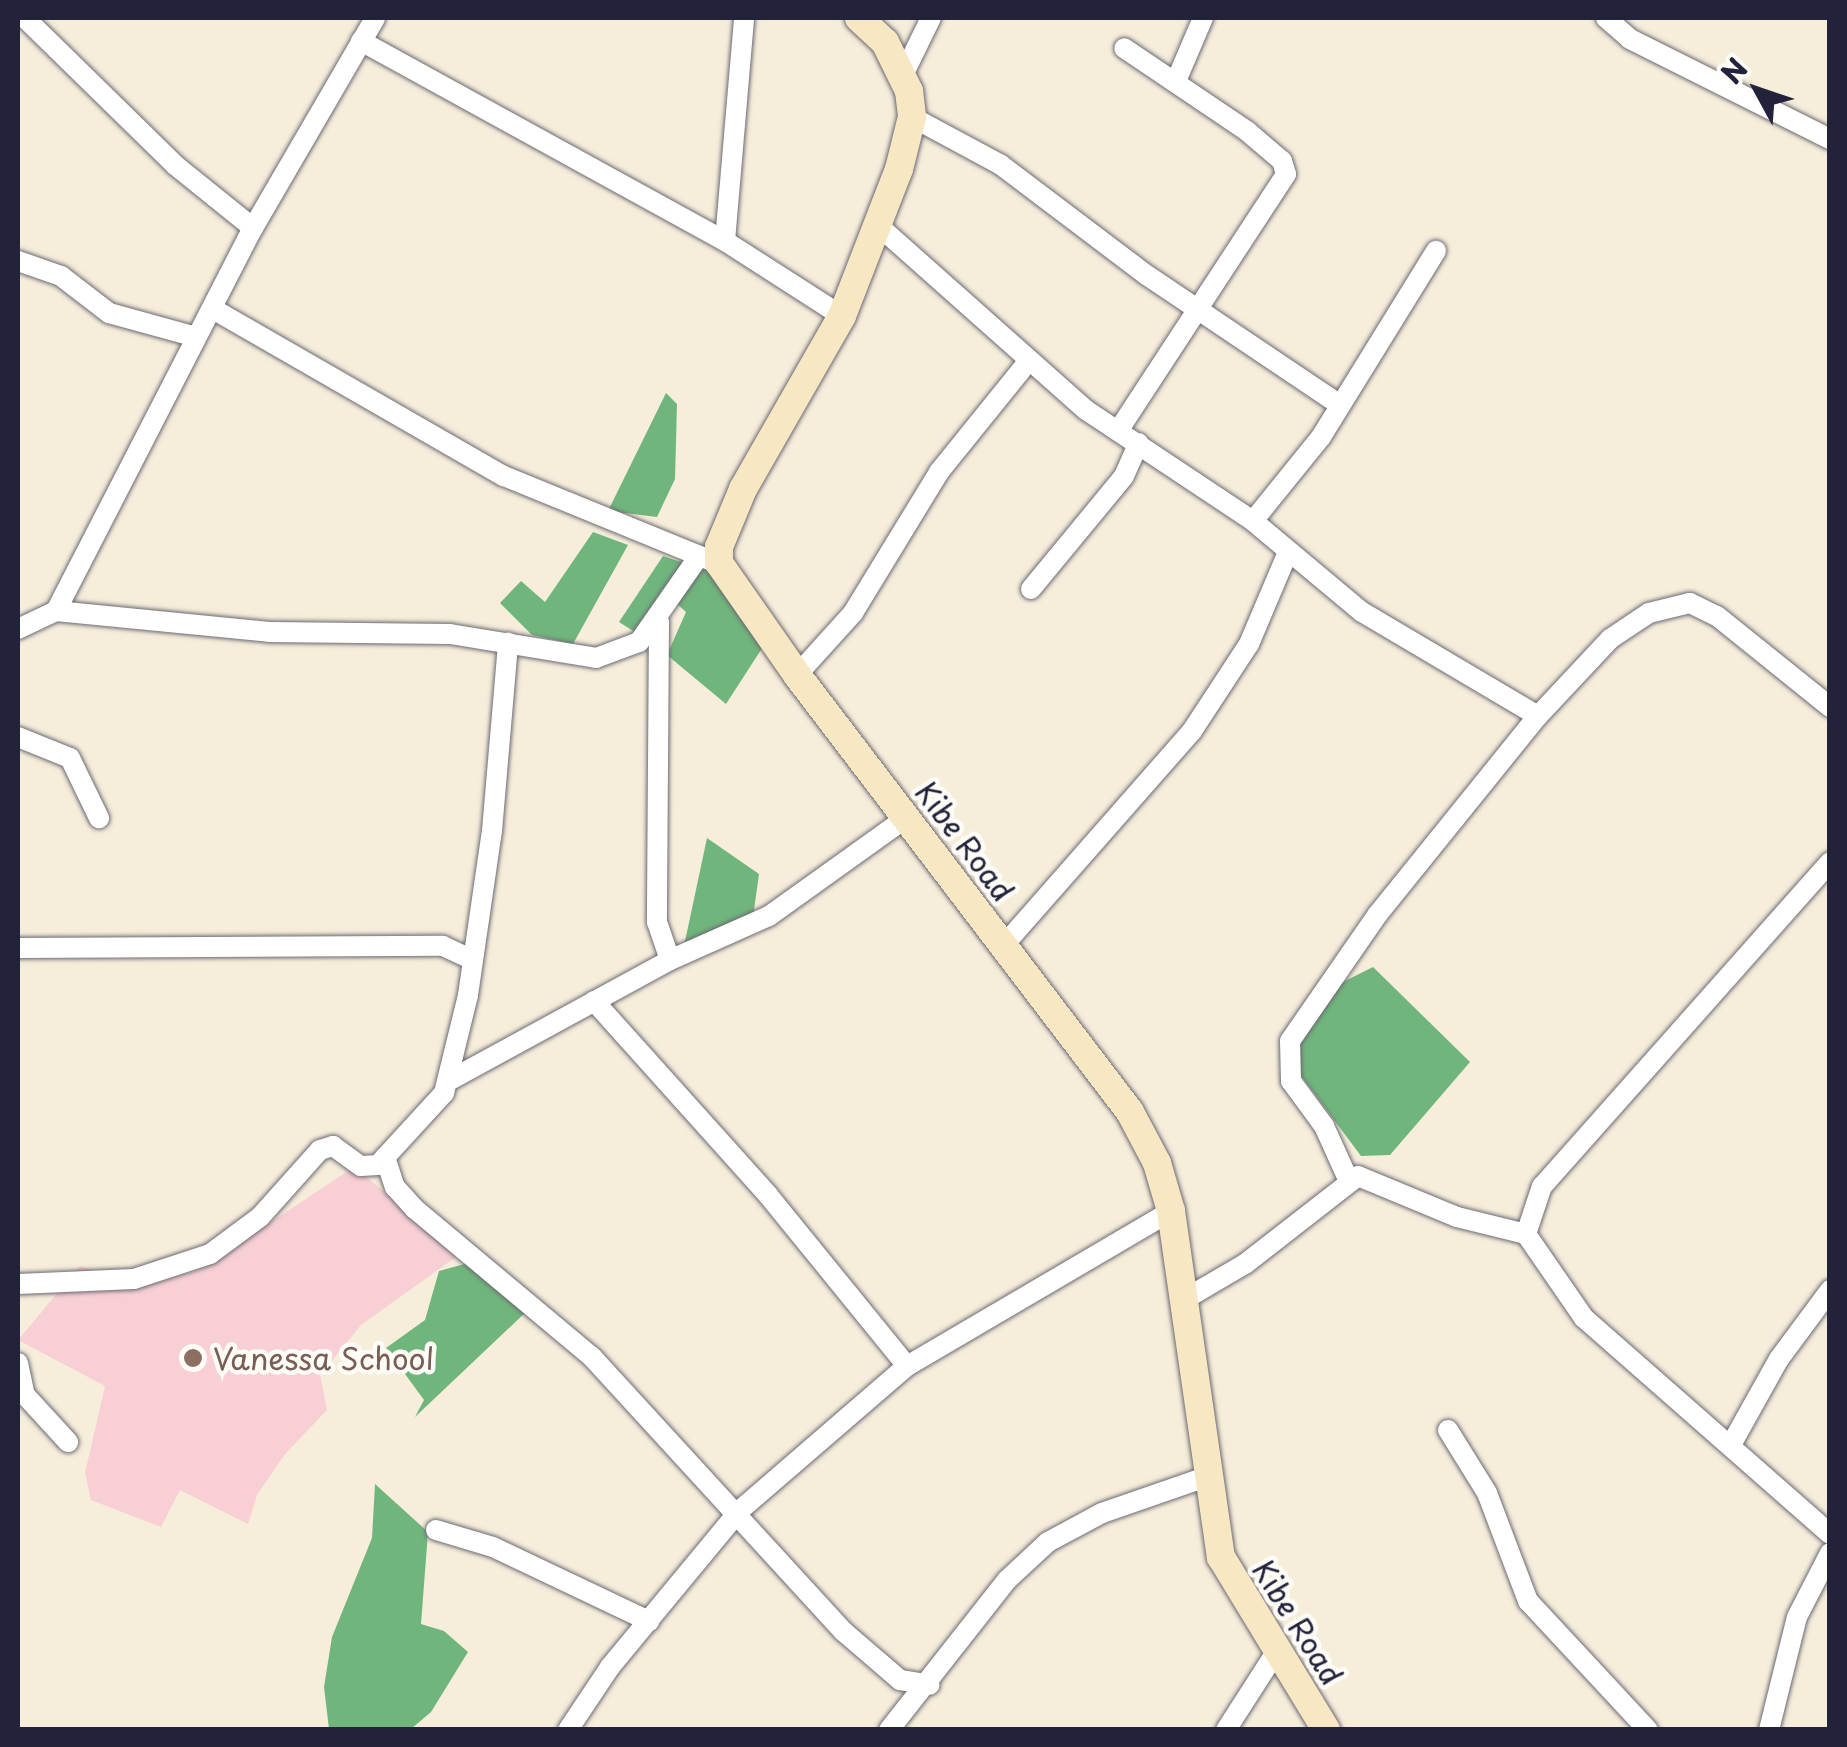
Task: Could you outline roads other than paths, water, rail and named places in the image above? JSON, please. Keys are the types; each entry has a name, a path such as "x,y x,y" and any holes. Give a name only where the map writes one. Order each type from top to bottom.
{"street":[{"path":"25,18 175,166 253,228"},
{"path":"56,611 253,228 374,18"},
{"path":"725,241 744,18"},
{"path":"18,629 56,611 269,632 450,634 596,658 639,642 709,560 744,489 842,316 881,228 912,117 904,73 859,18"},
{"path":"904,73 932,18"},
{"path":"1606,18 1630,39 1830,139"},
{"path":"1176,82 1200,19"},
{"path":"362,41 725,241 842,316"},
{"path":"1118,431 1286,174 1268,148 1124,48"},
{"path":"912,117 1001,165 1340,405"},
{"path":"881,228 1028,363 1118,431 1253,521 1403,640 1538,716"},
{"path":"1253,521 1340,405 1436,251"},
{"path":"18,260 61,276 109,313 196,337"},
{"path":"212,309 504,476 709,560"},
{"path":"796,675 853,613 939,472 1028,363"},
{"path":"1032,589 1147,448"},
{"path":"1004,945 1192,731 1249,644 1288,552"},
{"name":"Kibe Road","path":"709,560 1130,1112 1172,1210 1220,1557 1326,1730"},
{"path":"1348,1179 1324,1126 1291,1081 1290,1041 1334,970 1538,716 1629,623 1666,606 1690,603 1717,616 1830,706"},
{"path":"659,620 657,922 670,960"},
{"path":"452,1079 473,960 508,643"},
{"path":"18,737 70,758 98,818"},
{"path":"18,1284 113,1281 178,1268 210,1254 260,1217 326,1147 342,1150 367,1168 385,1157 452,1079 670,960 769,916 906,818"},
{"path":"1526,1234 1542,1186 1830,862"},
{"path":"18,948 444,946 473,960"},
{"path":"619,1022 628,982"},
{"path":"594,1002 619,1022 907,1366"},
{"path":"459,1038 484,1060"},
{"path":"385,1157 395,1187 416,1209 550,1318 739,1511 843,1631 900,1680 930,1685"},
{"path":"1185,1299 1244,1264 1348,1179 1369,1177 1457,1217 1526,1234 1584,1318 1732,1443 1825,1530 1824,1561 1798,1617 1769,1730"},
{"path":"568,1730 739,1511 907,1366 1172,1210"},
{"path":"1732,1443 1779,1359 1830,1290"},
{"path":"18,1363 25,1395 68,1442"},
{"path":"1448,1430 1487,1493 1528,1600 1572,1655 1648,1730"},
{"path":"889,1730 930,1685 1008,1580 1048,1542 1102,1513 1206,1477"},
{"path":"436,1530 492,1547 649,1622"},
{"path":"1226,1730 1276,1652"},
{"path":"900,1680 906,1712"}],"place":[{"name":"Vanessa School","path":"193,1358"}]}
